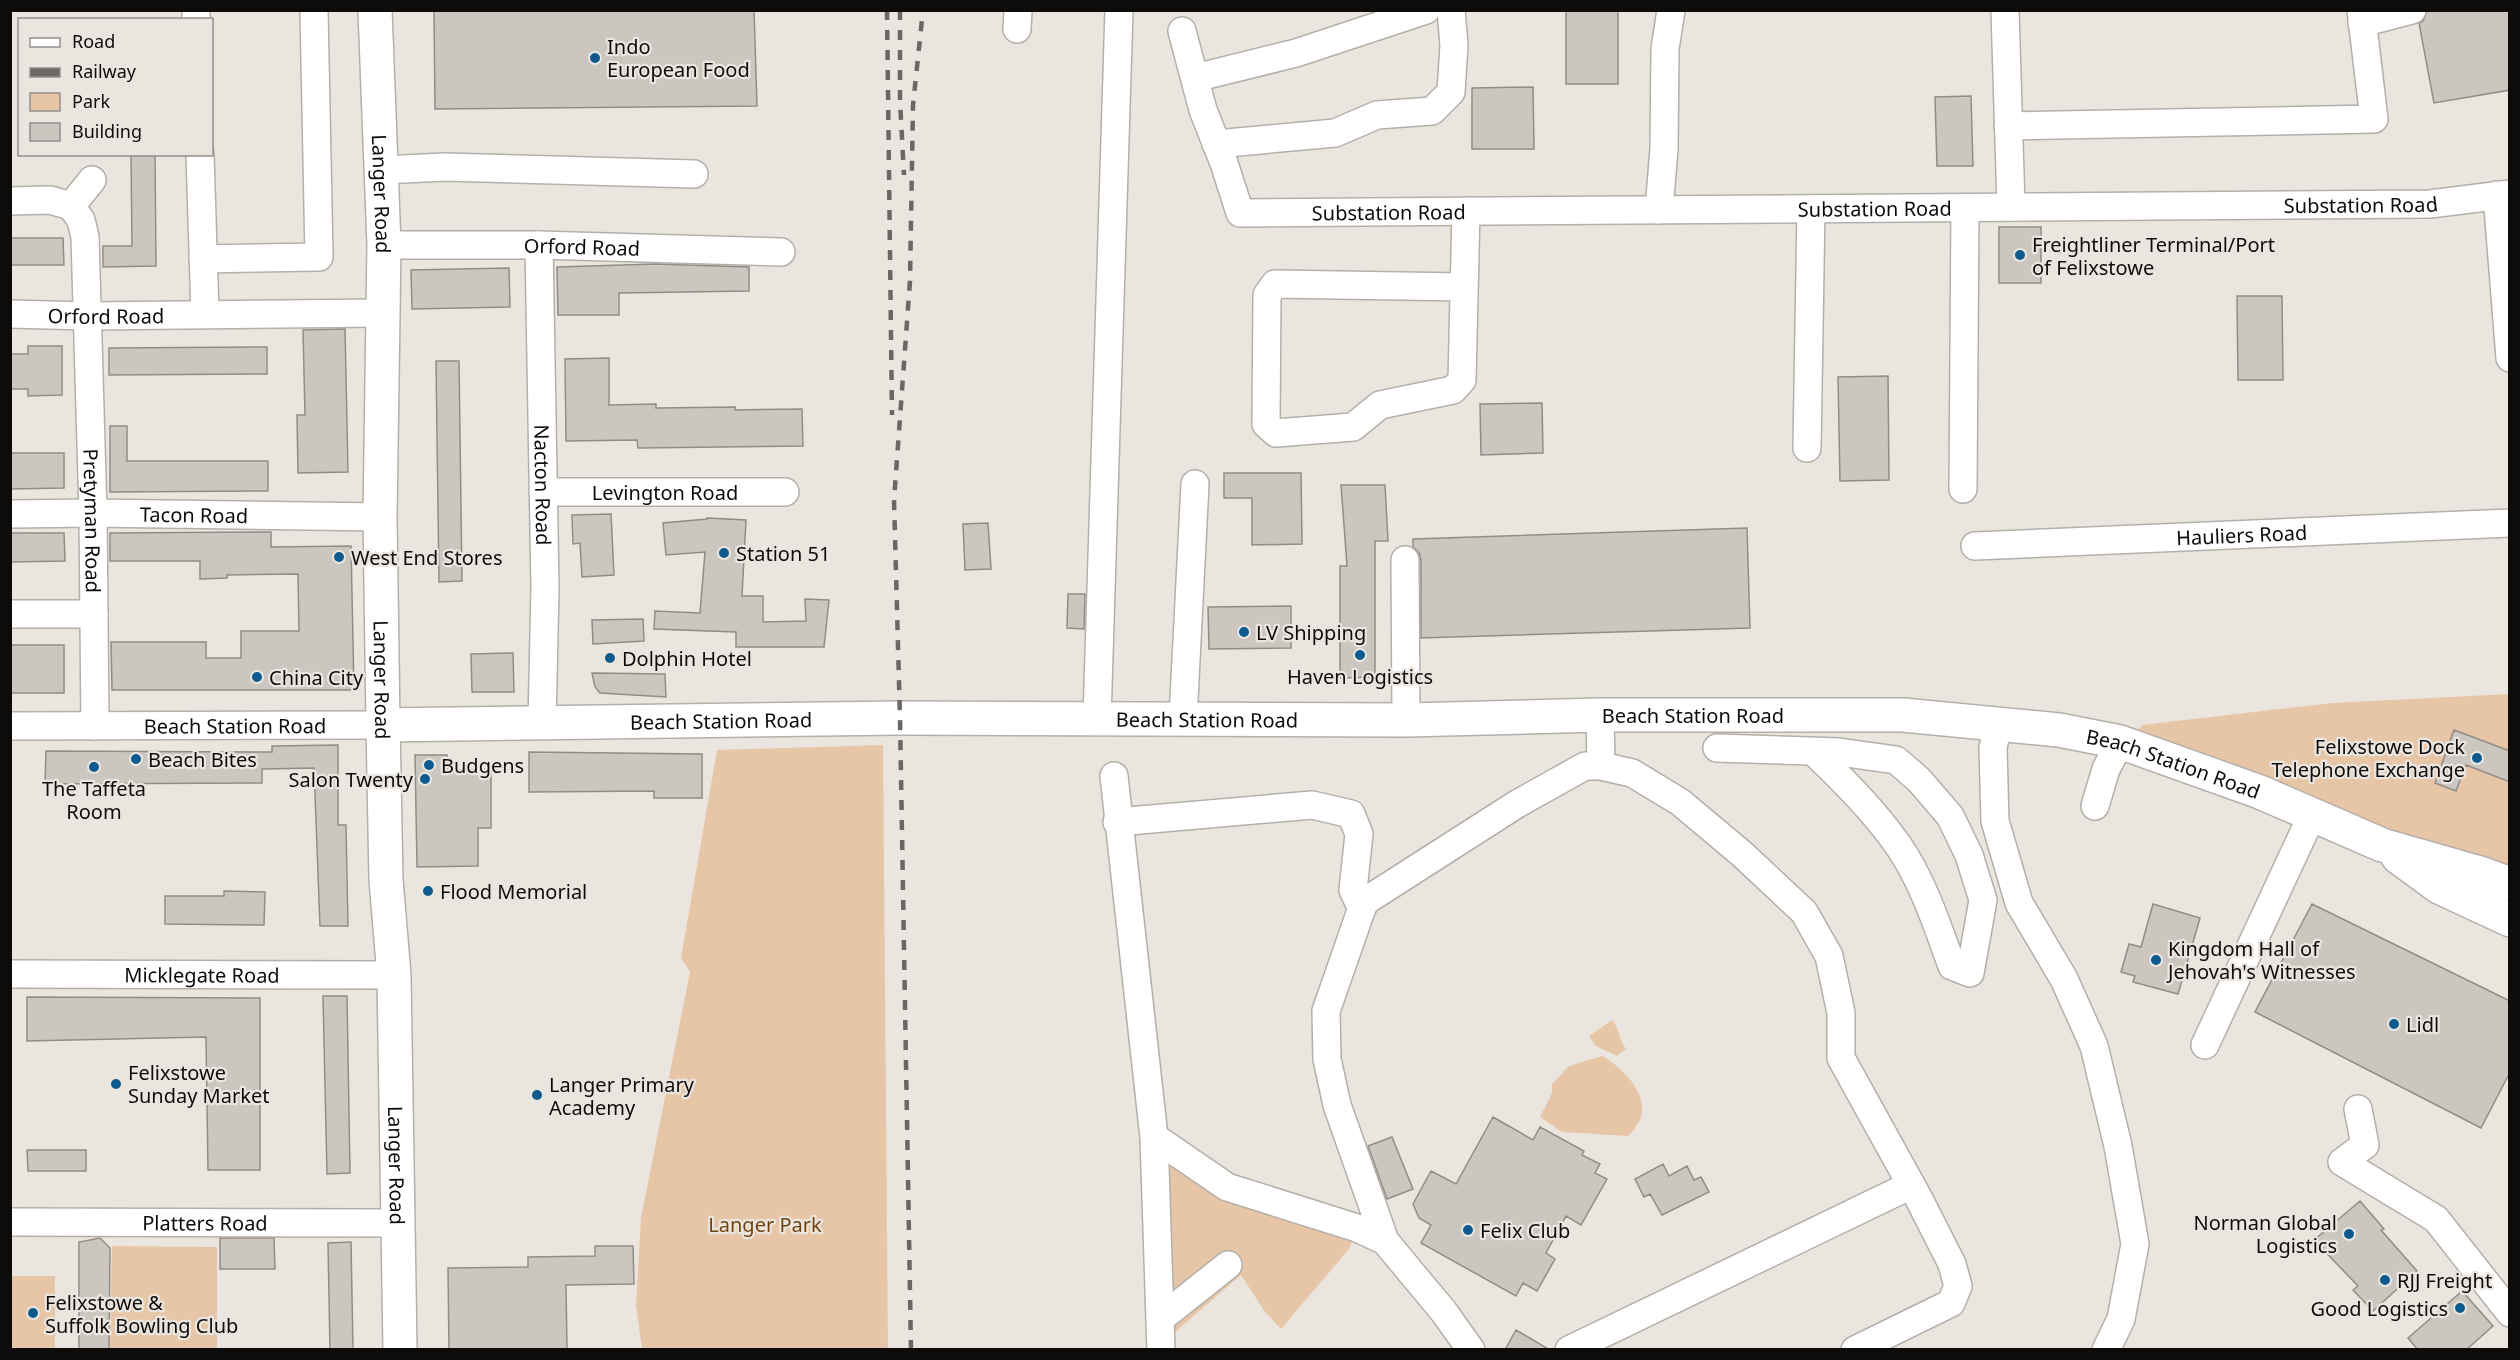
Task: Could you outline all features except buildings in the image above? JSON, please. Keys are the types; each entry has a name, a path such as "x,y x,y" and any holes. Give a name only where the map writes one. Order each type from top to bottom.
{"main road":[{"name":"Langer Road","path":"375,10 384,245 380,517 382,725 386,880 394,975 400,1350"},
{"name":"Beach Station Road","path":"382,725 900,718 1406,720 1600,715 1881,715 1998,723 2059,730 2120,742 2229,781 2382,845 2510,884"},
{"name":"Beach Station Road","path":"2382,845 2439,887 2510,921"}],"street":[{"path":"203,259 319,257 314,10"},
{"path":"1097,718 1119,10"},
{"path":"1195,78 1296,53 1426,10"},
{"path":"1182,31 1203,110 1216,144 1335,133 1377,115 1432,111 1451,92 1454,45 1451,10"},
{"path":"1659,210 1664,149 1665,49 1671,10"},
{"path":"2005,10 2011,207"},
{"path":"2008,126 2374,119 2361,17 2412,10"},
{"name":"Substation Road","path":"1216,144 1240,213 2430,204 2503,195"},
{"path":"200,156 205,314"},
{"path":"382,170 445,167 694,174"},
{"path":"10,201 50,200 71,206 92,180"},
{"path":"2503,195 2510,357"},
{"name":"Pretyman Road","path":"71,206 81,220 85,237 93,513 95,726"},
{"path":"1964,489 1965,208"},
{"path":"1807,448 1811,209"},
{"path":"1464,287 1275,284 1267,295 1266,424 1276,433 1353,427 1380,405 1453,390 1462,380 1466,211"},
{"name":"Orford Road","path":"384,245 539,245 781,252"},
{"name":"Nacton Road","path":"539,245 545,588 542,724"},
{"name":"Orford Road","path":"10,314 88,316 382,313"},
{"path":"1183,719 1195,484"},
{"name":"Levington Road","path":"543,492 785,492"},
{"name":"Tacon Road","path":"10,514 380,517"},
{"name":"Hauliers Road","path":"1974,546 2510,523"},
{"path":"1405,560 1406,720"},
{"path":"10,614 94,614"},
{"path":"1600,715 1601,766"},
{"path":"1998,723 1993,748 1995,821 2019,903 2064,979 2094,1046 2118,1146 2135,1244 2121,1319 2106,1350"},
{"name":"Beach Station Road","path":"10,726 382,725"},
{"path":"2095,806 2106,769 2120,742"},
{"path":"1717,748 1839,752 1896,760 1919,780 1950,816 1969,855 1983,900 1970,973 1952,966 1924,893 1899,846 1862,799 1815,753"},
{"path":"1471,1350 1440,1307 1386,1241 1337,1105 1327,1059 1326,1011 1364,902 1517,804 1585,766 1601,766 1632,773 1680,802 1742,854 1804,912 1829,956 1841,1013 1841,1058 1952,1264 1958,1286 1951,1303 1855,1350"},
{"path":"1114,776 1154,1137 1161,1350"},
{"path":"1118,822 1312,805 1351,814 1359,834 1353,890 1362,909"},
{"path":"2205,1045 2312,814"},
{"name":"Micklegate Road","path":"10,974 394,975"},
{"path":"2358,1109 2365,1145 2342,1162 2436,1219 2510,1313"},
{"path":"1154,1137 1227,1187 1357,1228 1386,1241"},
{"path":"1569,1350 1911,1185"},
{"name":"Platters Road","path":"10,1222 398,1223"},
{"path":"1160,1319 1228,1266"}],"green space":[{"path":"2509,694 2509,884 2128,745 2142,725 2332,703"},
{"name":"Langer Park","path":"883,745 888,1349 642,1349 636,1305 641,1218 690,972 681,958 717,750"},
{"path":"1612,1020 1626,1049 1617,1056 1596,1046 1589,1036"},
{"path":"1602,1056 1618,1067 1638,1091 1642,1110 1640,1120 1629,1136 1562,1132 1540,1117 1552,1093 1552,1084 1569,1066"},
{"path":"1175,1165 1354,1237 1349,1249 1281,1329 1265,1312 1241,1275 1174,1333 1164,1169"},
{"path":"112,1246 217,1247 217,1349 110,1349"},
{"name":"Felixstowe & Suffolk Bowling Club","path":"10,1276 55,1276 55,1349 11,1349"}],"railway":[{"path":"887,10 892,415"},
{"path":"900,10 900,101 904,175"},
{"path":"911,1350 894,500 910,281 913,105 923,10"}],"place":[{"name":"Indo European Food","path":"595,58"},
{"name":"Freightliner Terminal/Port of Felixstowe","path":"2020,255"},
{"name":"Station 51","path":"724,553"},
{"name":"West End Stores","path":"339,557"},
{"name":"LV Shipping","path":"1244,632"},
{"name":"Haven Logistics","path":"1360,655"},
{"name":"Dolphin Hotel","path":"610,658"},
{"name":"China City","path":"257,677"},
{"name":"Felixstowe Dock Telephone Exchange","path":"2477,758"},
{"name":"Beach Bites","path":"136,759"},
{"name":"Budgens","path":"429,765"},
{"name":"The Taffeta Room","path":"94,767"},
{"name":"Salon Twenty","path":"425,779"},
{"name":"Flood Memorial","path":"428,891"},
{"name":"Kingdom Hall of Jehovah's Witnesses","path":"2156,960"},
{"name":"Lidl","path":"2394,1024"},
{"name":"Felixstowe Sunday Market","path":"116,1084"},
{"name":"Langer Primary Academy","path":"537,1095"},
{"name":"Felix Club","path":"1468,1230"},
{"name":"Norman Global Logistics","path":"2349,1234"},
{"name":"RJJ Freight","path":"2385,1280"},
{"name":"Good Logistics","path":"2460,1308"},
{"name":"Felixstowe & Suffolk Bowling Club","path":"33,1313"}]}
